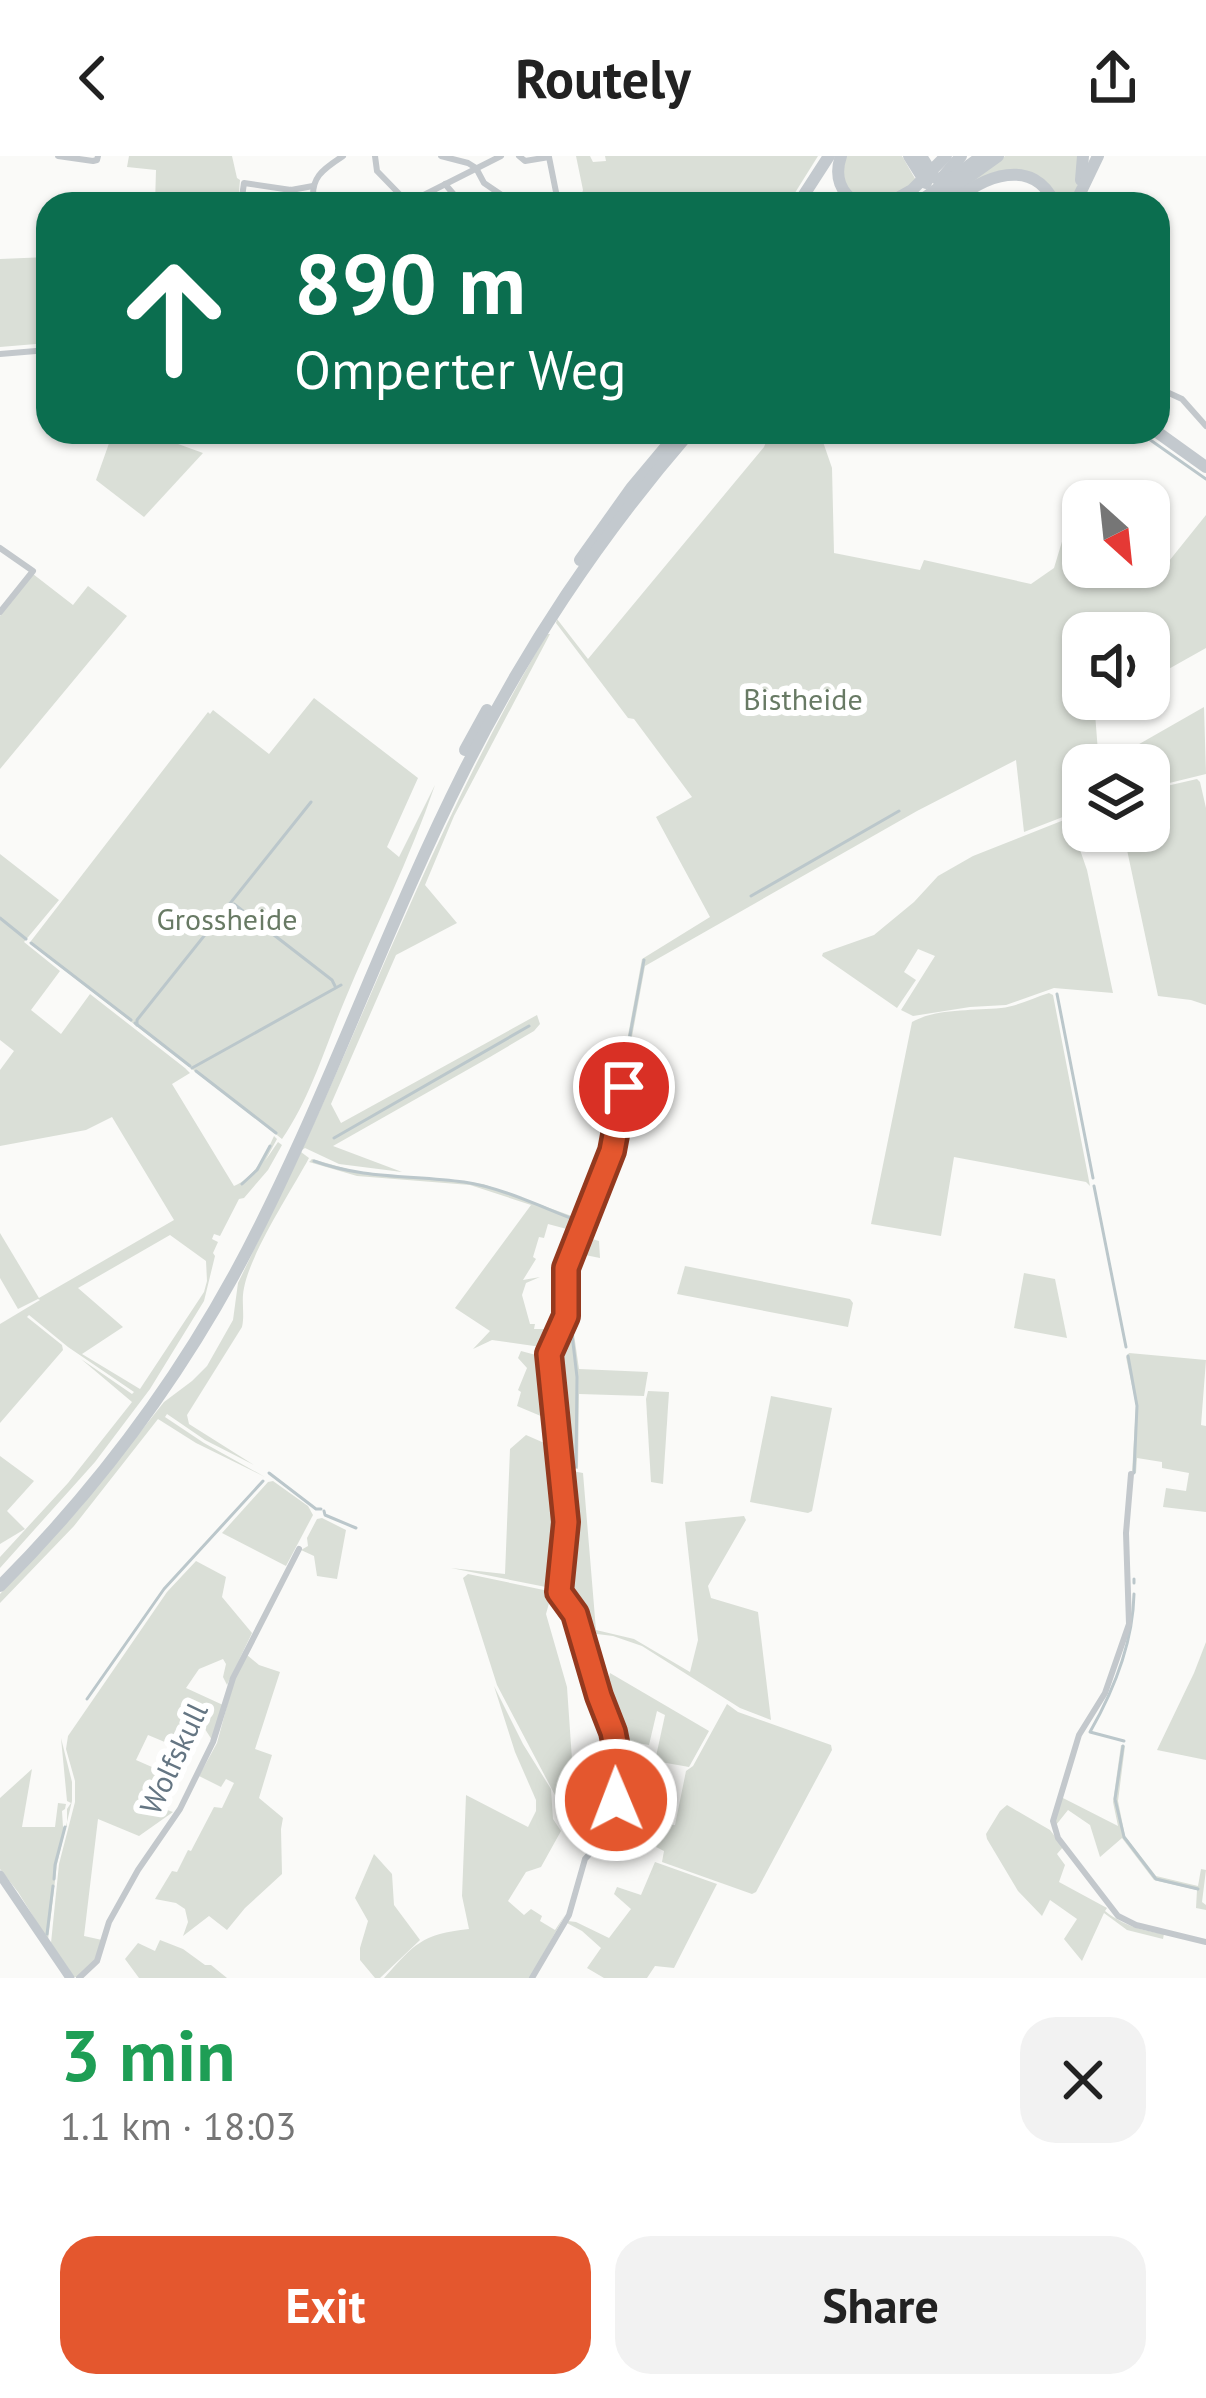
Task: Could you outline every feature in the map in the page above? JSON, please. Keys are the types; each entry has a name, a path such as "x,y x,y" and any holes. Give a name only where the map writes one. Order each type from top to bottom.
{"highway":[{"path":"806,192 829,156"},
{"path":"841,156 837,172 844,192"},
{"path":"908,192 946,156"},
{"path":"936,192 961,156"},
{"path":"941,192 982,156"},
{"path":"947,192 998,156"},
{"path":"1077,192 1083,156"},
{"path":"1080,192 1098,156"},
{"path":"917,159 926,192"},
{"path":"917,159 943,192"},
{"path":"968,192 987,178 1014,170 1036,177 1049,192"},
{"path":"1170,437 1206,463"},
{"path":"0,1576 102,1462 202,1316 277,1173 410,867 478,726 557,593 668,444"},
{"path":"0,1586 108,1466 158,1400 208,1320 284,1176 416,872 497,706 578,578 680,444"}],"main road":[{"path":"0,1875 57,1971 75,1978"}],"street":[{"path":"58,156 93,161 98,156"},
{"path":"313,192 323,169 343,156"},
{"path":"375,156 377,171 396,192"},
{"path":"441,156 476,168 484,183 497,192"},
{"path":"430,192 501,156"},
{"path":"519,156 525,161 550,157 556,192"},
{"path":"243,192 244,183 291,190 313,186"},
{"path":"445,184 452,192"},
{"path":"0,354 36,351"},
{"path":"1170,394 1182,399 1206,426"},
{"path":"0,548 33,571 0,612"},
{"path":"532,1978 568,1915 585,1859 604,1838 620,1767 575,1614 559,1592 566,1522 549,1354 566,1316 564,1278 612,1151 624,1087"},
{"path":"1131,1474 1126,1533 1129,1624 1105,1693 1079,1735 1053,1821 1058,1838 1118,1916 1206,1942"},
{"name":"Wolfskull","path":"75,1978 98,1961 110,1922 138,1870 180,1810 214,1742 232,1678 299,1549"}],"green space":[{"path":"129,156 232,156 239,192 155,192 156,170 127,167"},
{"path":"576,156 590,156 593,162 606,161 605,156 818,156 796,192 583,190"},
{"path":"845,156 902,156 917,182 901,192 850,192 841,164"},
{"path":"1005,156 1080,156 1076,192 1044,192 1020,170 995,172 953,192"},
{"path":"36,258 36,344 0,347 0,259"},
{"path":"109,444 178,444 203,453 144,517 96,480"},
{"name":"Bistheide","path":"765,444 824,444 832,468 834,553 920,570 924,560 1031,584 1054,568 1062,542 1062,588 1170,588 1170,560 1206,515 1206,648 1170,668 1170,612 1062,612 1062,720 1096,720 1097,744 1062,744 1062,817 1024,832 1016,760 645,966 611,1151 581,1216 607,1150 642,959 710,917 656,817 692,797 557,619 588,659"},
{"path":"33,574 73,605 88,586 127,616 0,769 0,616"},
{"path":"547,634 454,816 425,885 457,923 396,955 331,1104 341,1123 537,1015 540,1024 333,1146 402,1172 339,1164 302,1150 447,824"},
{"name":"Grossheide","path":"314,698 418,778 387,847 399,857 435,785 309,1090 282,1139 31,941 208,712 213,710 269,754"},
{"path":"1204,707 1206,774 1170,783 1170,744 1139,744"},
{"path":"1197,779 1206,808 1206,1005 1158,996 1127,852 1170,852 1170,785"},
{"path":"1062,821 1062,852 1081,852 1087,870 1113,993 1054,988 1006,1005 913,1016 901,1010 935,956 918,949 904,972 916,980 897,1008 822,956 874,935 938,876 973,856"},
{"path":"0,854 59,900 24,942 60,971 31,1010 61,1034 90,994 185,1068 190,1073 172,1084 234,1186 253,1172 274,1136 277,1139 265,1161 278,1142 282,1145 268,1170 239,1199 220,1236 214,1234 212,1239 218,1242 204,1301 150,1389 95,1462 0,1568 0,1557 68,1483 132,1402 81,1359 134,1392 68,1347 29,1315 63,1350 0,1423 0,1324 40,1300 18,1309 0,1278 0,1233 39,1298 174,1220 112,1117 86,1130 0,1146 0,1070 14,1051 0,1040","holes":["170,1235 206,1261 204,1292 140,1389 82,1354 123,1327 78,1288"]},
{"path":"1049,993 1090,1186 954,1157 941,1236 871,1224 912,1022 944,1012 1007,1007"},
{"path":"301,1152 309,1158 248,1274 242,1327 187,1415 189,1424 254,1465 165,1417 265,1477 158,1419 74,1526 0,1603 0,1594 80,1508 164,1402 207,1366 233,1320 238,1283"},
{"path":"309,1162 358,1172 483,1184 580,1219 578,1232 548,1224 523,1280 540,1277 526,1283 522,1295 534,1329 544,1329 546,1334 547,1326 559,1325 548,1348 492,1340 473,1349 490,1331 455,1308 531,1205 470,1185 357,1176"},
{"path":"585,1237 599,1241 600,1258 575,1253 567,1275 571,1257"},
{"path":"685,1266 850,1299 848,1327 677,1294"},
{"path":"1024,1273 1055,1279 1067,1338 1014,1328"},
{"path":"567,1275 579,1369 648,1372 644,1396 579,1394 578,1469 563,1464 552,1358 561,1332 570,1330 566,1293"},
{"path":"521,1351 547,1358 553,1398 561,1460 563,1502 556,1589 451,1568 505,1574 510,1449 526,1435 558,1449 555,1422 517,1406 527,1368 518,1358"},
{"path":"1129,1353 1206,1360 1201,1425 1206,1426 1206,1512 1163,1507 1166,1488 1186,1491 1189,1473 1137,1458 1136,1473 1132,1473 1136,1405"},
{"path":"648,1391 669,1392 663,1484 651,1482"},
{"path":"771,1396 832,1408 808,1513 750,1502"},
{"path":"0,1456 34,1481 7,1511 25,1529 0,1544"},
{"path":"567,1470 583,1473 596,1630 634,1639 690,1672 698,1640 685,1522 744,1516 746,1520 708,1586 711,1598 758,1612 771,1720 740,1708 642,1646 581,1632 577,1618 585,1617 584,1609 575,1610 561,1589"},
{"path":"273,1481 308,1506 313,1515 286,1566 222,1533"},
{"path":"322,1518 346,1530 337,1579 317,1576 314,1556 301,1550 308,1546 307,1538"},
{"path":"196,1561 226,1577 222,1597 252,1633 227,1685 223,1659 199,1669 186,1688 223,1705 212,1740 196,1715 178,1726 191,1753 148,1735 136,1760 161,1771 150,1804 173,1812 139,1836 98,1819 84,1936 102,1940 99,1956 74,1977 51,1943 59,1864 75,1802 68,1736 167,1592"},
{"path":"468,1574 558,1593 551,1596 546,1614 567,1687 573,1774 585,1773 587,1794 556,1797 497,1685 463,1578"},
{"path":"587,1636 605,1696 610,1673 709,1731 689,1767 655,1761 665,1715 657,1711 649,1745 621,1740 626,1770 622,1770 583,1637"},
{"path":"1206,1642 1206,1760 1157,1750 1194,1673"},
{"path":"247,1655 280,1672 255,1749 272,1755 259,1798 283,1818 282,1874 227,1930 209,1916 183,1936 188,1922 185,1909 155,1899 191,1851 214,1807 222,1808 234,1783 226,1779 221,1787 199,1776 217,1743 234,1680"},
{"path":"494,1686 551,1789 553,1819 561,1831 541,1867 526,1872 508,1901 524,1915 531,1909 555,1930 565,1915 530,1978 384,1978 420,1943 469,1929 462,1896 466,1795 528,1827 536,1811"},
{"path":"727,1704 831,1745 832,1750 752,1894 662,1862 664,1851 656,1847 664,1824 675,1825 686,1771"},
{"path":"61,1738 72,1782 72,1801 67,1822 71,1803 67,1801"},
{"path":"1121,1745 1125,1746 1118,1801 1125,1836 1156,1876 1198,1886 1201,1869 1206,1870 1202,1902 1206,1910 1196,1908 1197,1890 1154,1880 1122,1838 1100,1857 1090,1825 1068,1810 1056,1825 1061,1797 1118,1826 1113,1802"},
{"path":"32,1769 22,1827 55,1827 58,1803 66,1804 62,1811 66,1827 48,1940 0,1869 0,1798"},
{"path":"1007,1805 1050,1830 1063,1847 1057,1854 1065,1865 1059,1882 1126,1924 1164,1934 1163,1939 1127,1930 1104,1913 1082,1961 1064,1939 1077,1919 1050,1900 1042,1916 1018,1891 987,1839"},
{"path":"374,1854 392,1874 394,1905 420,1940 380,1978 360,1960 368,1921 355,1898"},
{"path":"655,1862 717,1884 674,1968 655,1966 647,1978 604,1978 587,1968 601,1948 567,1923 576,1922 609,1938 631,1909 614,1894 617,1887 641,1895"},
{"path":"160,1940 227,1978 139,1978 125,1959 138,1943 155,1951"}],"waterway":[{"path":"1156,444 1206,479"},
{"path":"137,1025 311,802"},
{"path":"751,896 899,811"},
{"path":"234,904 335,986"},
{"path":"0,918 26,939"},
{"path":"31,943 131,1020"},
{"path":"608,1153 644,960"},
{"path":"192,1068 341,985"},
{"path":"1057,994 1093,1178"},
{"path":"135,1023 190,1066"},
{"path":"334,1138 529,1026"},
{"path":"196,1071 276,1133"},
{"path":"242,1184 257,1170 270,1146"},
{"path":"314,1161 369,1174 479,1185 581,1222"},
{"path":"584,1214 602,1167"},
{"path":"1094,1186 1126,1347"},
{"path":"568,1300 577,1377 576,1467"},
{"path":"1128,1356 1137,1406 1134,1473"},
{"path":"269,1473 321,1509"},
{"path":"87,1699 164,1589 263,1481"},
{"path":"324,1511 356,1528"},
{"path":"1124,1741 1090,1732 1121,1666 1134,1594"},
{"path":"1123,1746 1115,1799 1124,1837 1156,1879 1198,1889"},
{"path":"54,1879 65,1827"},
{"path":"47,1934 53,1886"}],"route":[{"path":"616,1800 620,1767 613,1732 575,1614 559,1592 566,1522 549,1354 566,1316 566,1268 612,1151 624,1087"}]}
